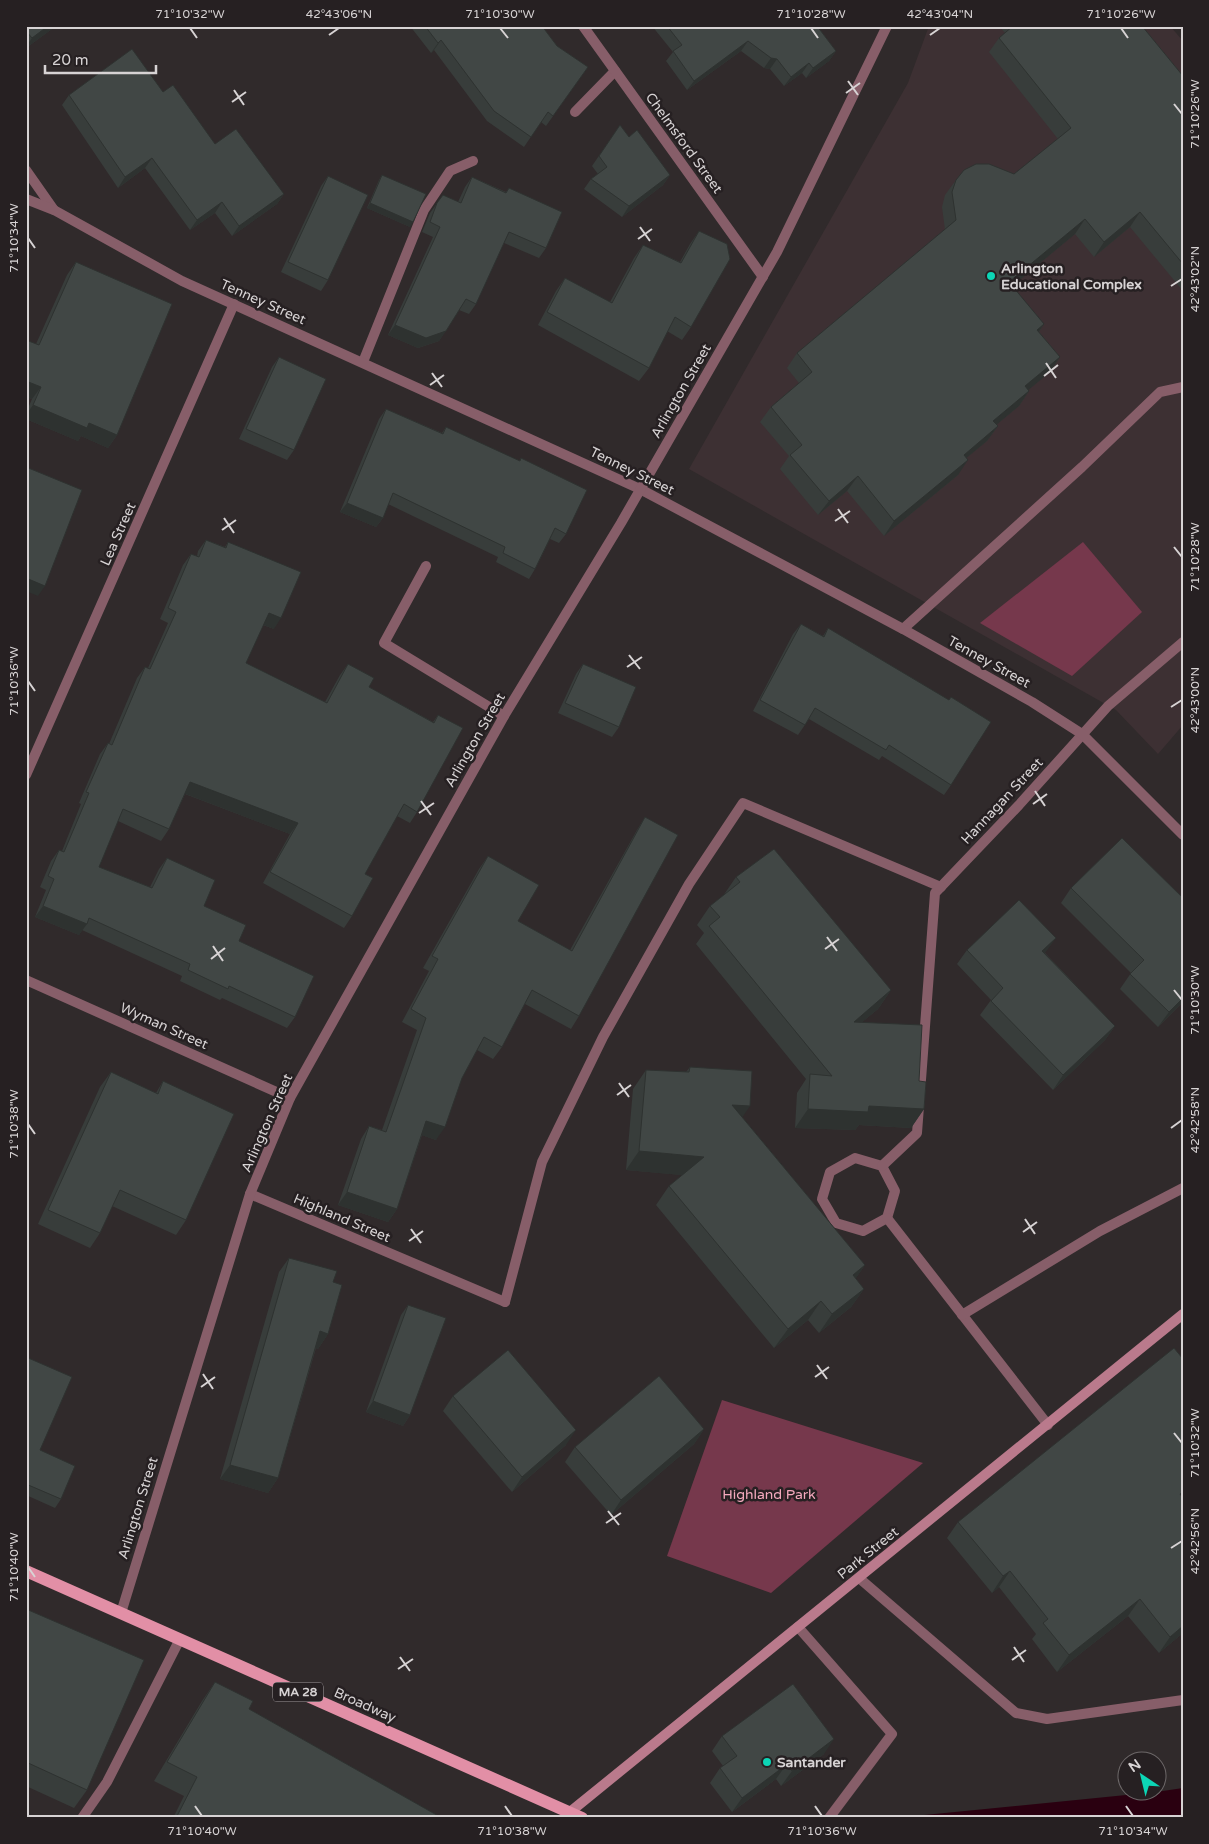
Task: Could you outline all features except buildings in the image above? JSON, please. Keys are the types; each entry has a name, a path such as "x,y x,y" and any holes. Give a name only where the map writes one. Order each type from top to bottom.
{"main road":[{"name":"Park Street","path":"570,1812 1183,1314"},
{"name":"Broadway","path":"26,1571 582,1818"}],"street":[{"name":"Chelmsford Street","path":"583,26 763,277"},
{"name":"Arlington Street","path":"121,1613 250,1194 290,1098 504,716 640,489 763,277 887,26"},
{"path":"575,112 615,71"},
{"path":"363,362 424,210 450,171 473,161"},
{"path":"26,170 54,210"},
{"name":"Tenney Street","path":"26,199 54,210 182,281 640,489 903,630 1032,702 1082,734 1183,835"},
{"name":"Lea Street","path":"26,775 234,304"},
{"path":"903,630 1082,467 1160,392 1183,387"},
{"path":"426,566 384,643 504,716"},
{"name":"Hannagan Street","path":"941,887 1019,805 1108,706 1183,642"},
{"name":"Highland Street","path":"250,1194 505,1302 542,1162 603,1036 689,884 743,803 941,887"},
{"path":"882,1166 918,1134 935,893 941,887"},
{"name":"Wyman Street","path":"26,980 290,1098"},
{"path":"855,1158 882,1166 895,1190 887,1218 863,1231 836,1223 822,1198 830,1172 855,1158"},
{"path":"962,1315 1100,1231 1183,1188"},
{"path":"887,1218 1048,1425"},
{"path":"859,1578 1016,1713 1047,1719 1183,1700"},
{"path":"798,1627 892,1734 829,1818"},
{"path":"82,1818 107,1782 180,1639"}],"shaded area":[{"name":"Arlington Educational Complex","path":"929,26 1170,26 1183,41 1183,725 1158,754 1116,710 689,469 908,83"},
{"path":"1183,1788 1183,1818 894,1818 1116,1796 1116,1802 1166,1802 1166,1791"}],"green space":[{"path":"1083,542 1142,612 1072,676 980,623"},
{"name":"Highland Park","path":"722,1400 923,1463 771,1593 667,1556"}],"place":[{"name":"Arlington Educational Complex","path":"991,276"},
{"name":"Santander","path":"767,1762"}]}
